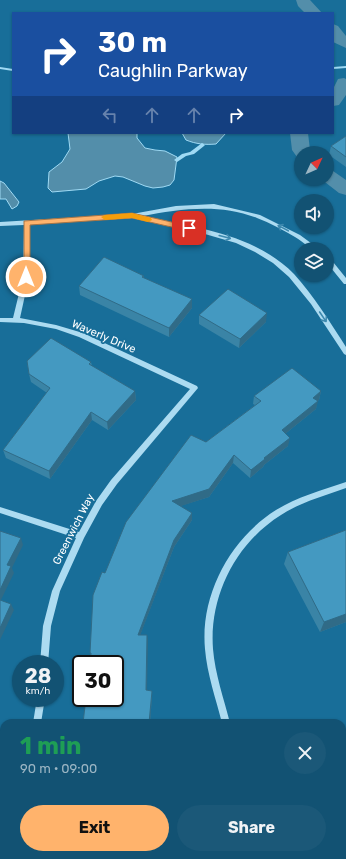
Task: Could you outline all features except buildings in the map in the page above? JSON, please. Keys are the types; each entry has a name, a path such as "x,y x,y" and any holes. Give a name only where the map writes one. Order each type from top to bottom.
{"street":[{"path":"0,224 132,216 176,208 214,206 258,216 278,225 306,242"},
{"path":"132,216 231,239 261,253 290,275 303,290 346,352"},
{"path":"16,321 26,277 27,222"},
{"path":"334,267 346,282"},
{"name":"Waverly Drive","path":"0,320 56,326 81,335 195,388"},
{"name":"Greenwich Way","path":"45,655 47,626 56,591 81,536 99,503 114,482 195,388"},
{"path":"225,719 209,648 209,622 222,576 233,555 261,526 277,513 309,498 346,485"},
{"path":"0,510 81,536"},
{"path":"38,719 40,707"}],"water":[{"path":"68,134 137,134 137,138 145,148 165,151 177,157 174,180 170,185 153,188 123,177 115,176 99,181 86,189 52,192 48,188 49,172 62,162 70,149"},
{"path":"183,134 225,134 216,144 197,143 186,140"},
{"path":"0,181 4,183 19,202 17,206 12,209 6,199 0,199"}],"waterway":[{"path":"303,0 303,3 313,12"},
{"path":"334,31 339,39 346,43"},
{"path":"334,68 346,67"},
{"path":"0,68 12,70"},
{"path":"334,100 343,87 344,83"},
{"path":"299,134 301,146"},
{"path":"177,160 184,155 192,153 202,145"},
{"path":"334,180 346,189"}],"slow traffic":[{"path":"105,217 132,216 148,220"}],"route":[{"path":"26,277 27,222 132,216 189,228"}]}
